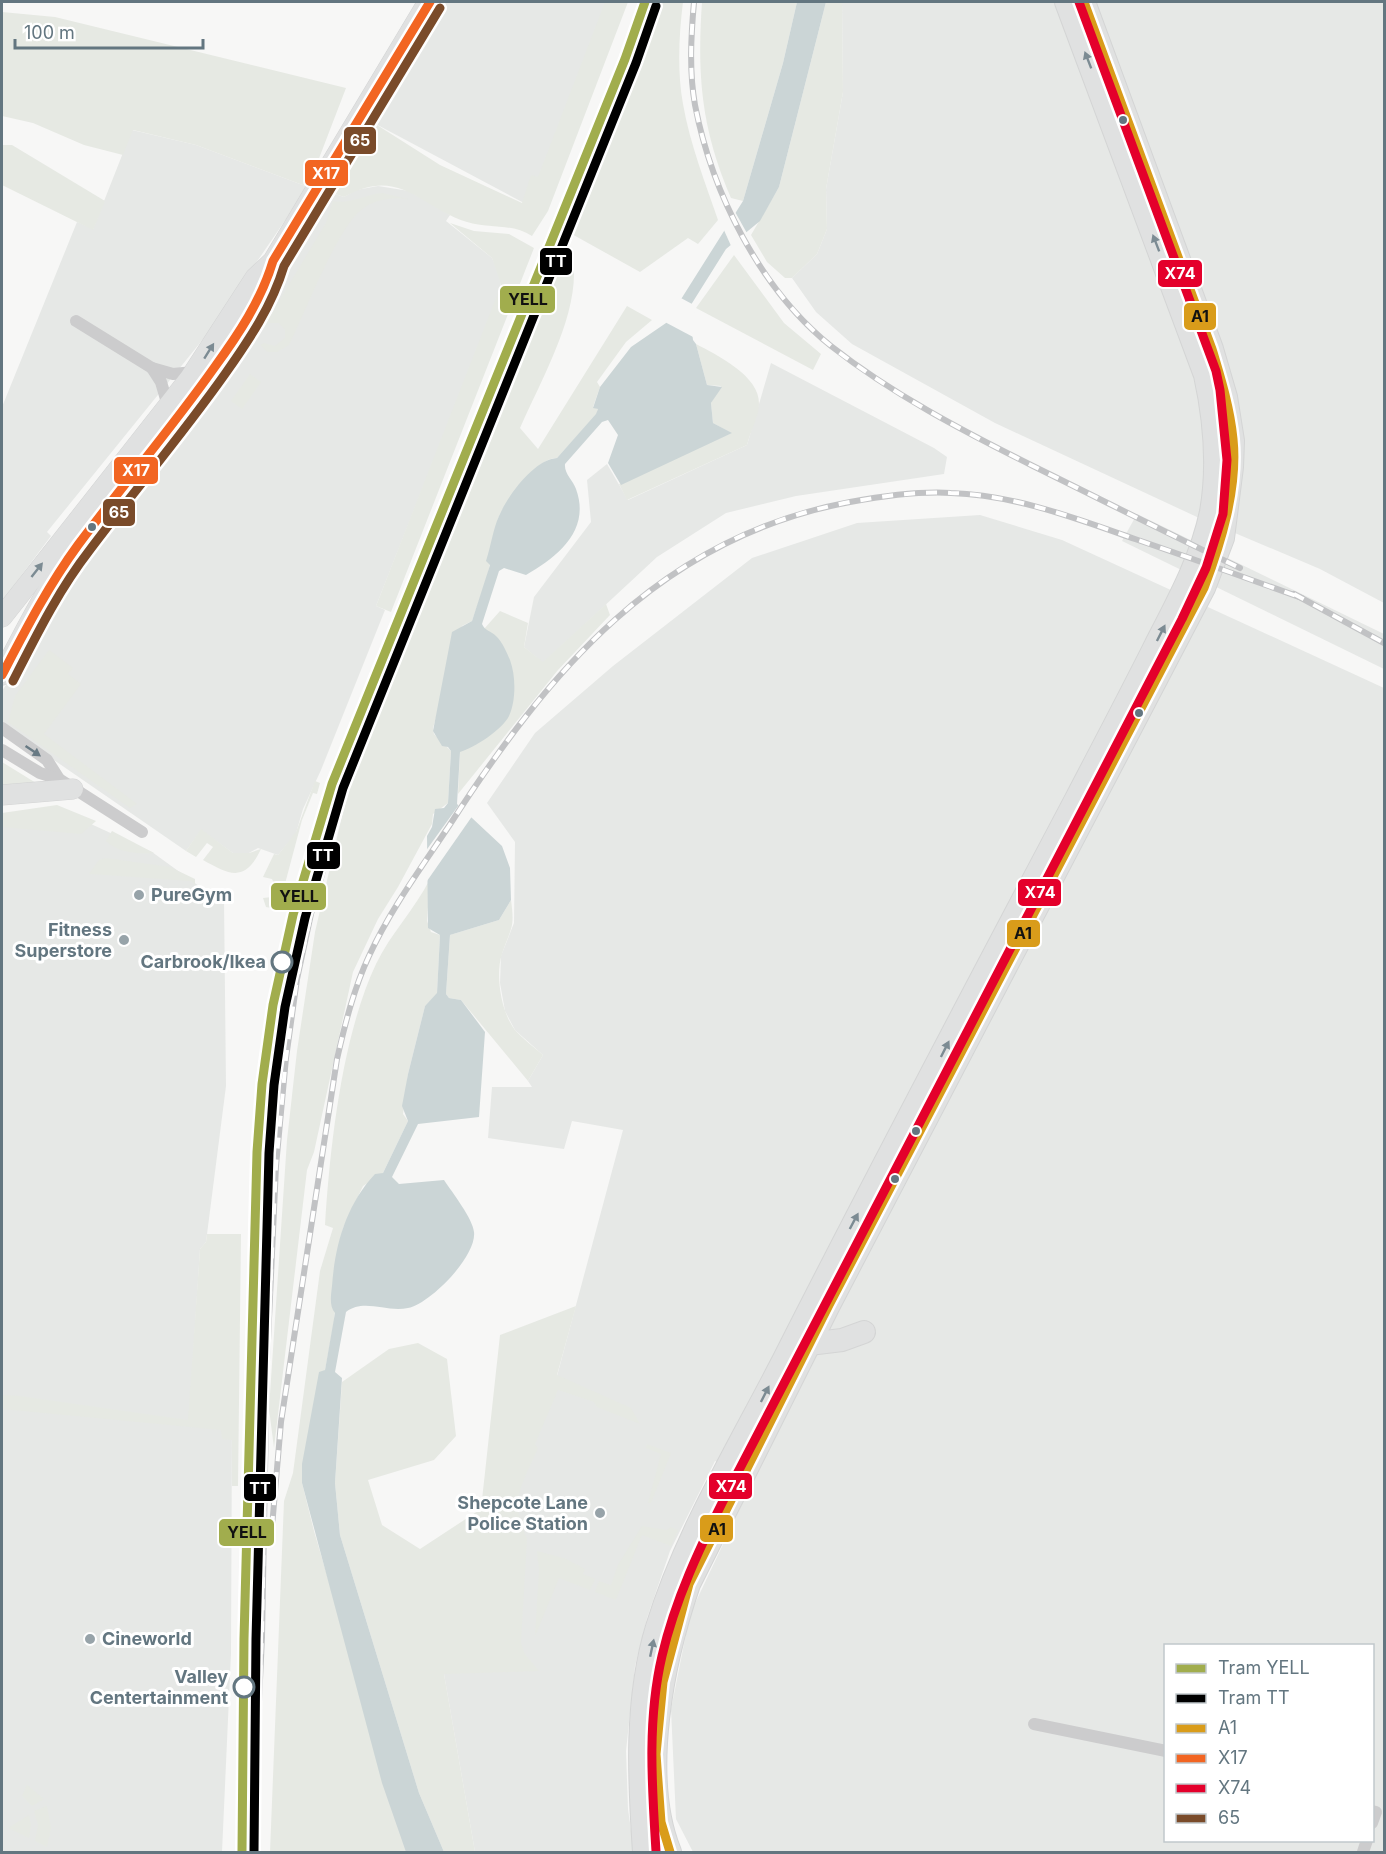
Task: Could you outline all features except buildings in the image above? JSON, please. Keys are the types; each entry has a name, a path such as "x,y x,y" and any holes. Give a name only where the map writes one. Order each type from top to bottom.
{"highway":[{"path":"644,1852 649,1779 656,1745 661,1686 678,1617 689,1584 809,1344 818,1307 1175,607 1205,538 1216,468 1215,435 1205,375 1066,2"},
{"path":"670,1852 649,1779 642,1718 648,1664 660,1618 691,1542 1204,588 1223,538 1233,450 1227,397 1212,349 1084,2"},
{"path":"809,1344 842,1340 864,1332"}],"main road":[{"path":"2,617 194,372 255,278 273,261 428,2"},
{"path":"2,675 32,619 76,547 204,384 268,282 273,261"},
{"path":"2,650 10,638 32,619"},
{"path":"2,795 66,784"}],"street":[{"path":"76,321 152,368 173,374 194,372"},
{"path":"152,368 161,382 168,406"},
{"path":"2,728 47,760 66,784"},
{"path":"2,750 39,773 66,784 142,832"},
{"path":"1034,1724 1164,1751"}],"shaded area":[{"path":"429,2 618,2 537,210 372,122"},
{"path":"605,2 628,2 548,211 532,236 517,229 467,222 395,187 380,185 363,188 344,197 335,194 377,125 440,165 522,203 531,175 538,177"},
{"path":"659,2 683,2 679,53 683,104 694,148 718,220 698,244 688,238 640,272 570,233"},
{"path":"702,2 797,2 783,63 743,201 731,198 707,125 700,54"},
{"path":"797,2 826,2 779,187 760,221 726,249 689,308 693,340 707,385 722,387 711,403 713,423 732,433 621,485 608,463 618,435 608,420 602,422 565,464 566,471 576,489 579,504 579,517 569,541 549,560 526,575 504,568 499,571 482,624 498,638 507,654 512,666 514,696 509,716 501,727 480,742 460,752 457,804 502,846 510,868 511,900 499,920 450,935 446,994 449,998 461,1000 485,1032 479,1117 418,1124 392,1177 399,1184 444,1180 470,1220 474,1232 473,1242 460,1266 450,1278 417,1305 400,1309 360,1306 346,1312 335,1372 342,1378 335,1483 340,1535 419,1793 444,1852 406,1852 382,1783 302,1483 302,1464 319,1372 325,1370 335,1313 331,1297 339,1241 356,1199 375,1174 383,1173 408,1121 402,1106 408,1074 425,1006 437,993 440,935 428,928 427,836 432,827 435,809 444,808 448,803 451,751 448,747 442,746 433,731 452,632 472,621 490,565 486,561 495,526 509,498 531,471 557,458 596,414 598,409 593,408 600,387 631,347 666,323 743,201 783,63"},
{"path":"826,2 842,2 843,92 826,189 827,229 817,254 792,278 785,278 767,262 751,235 779,187"},
{"path":"842,2 1384,2 1384,603 1320,569 1197,517 995,423 852,344 816,312 792,278 817,254 827,229 826,189 843,92"},
{"path":"2,12 55,17 346,88 308,187 196,145 133,130 123,155 84,145 33,123 2,116"},
{"path":"132,130 196,145 308,187 208,333 47,532 51,536 2,601 2,407 77,222 93,229"},
{"path":"2,145 12,145 105,201 93,230 2,185"},
{"path":"378,186 409,191 450,215 446,221 492,258 501,278 500,292 376,606 385,610 303,809 296,833 278,855 258,848 249,853 233,853 201,830 186,851 6,727 2,723 2,691 335,194 344,197 356,190"},
{"path":"383,193 412,200 398,198 385,200 360,211 351,221 331,254 289,345 277,352 268,352 260,345 264,343 275,346 285,338 285,330 279,323 269,323 261,331 326,223 333,201 345,202"},
{"path":"450,223 474,231 509,234 534,248 391,612 376,606 501,285 492,258"},
{"path":"734,255 784,323 821,354 813,370 696,308"},
{"path":"558,261 574,271 569,311 555,351 520,428 538,449 627,306 652,320 626,342 597,382 600,387 593,407 598,409 597,414 557,458 541,464 524,480 504,507 498,520 488,571 472,621 462,626 433,728 434,734 451,751 448,803 433,814 432,824 378,919 353,972 314,1152 307,1170 274,1448 269,1409 287,1140 297,1051 315,932 342,816 362,745 409,620 488,425 523,356"},
{"path":"696,344 736,368 753,384 759,409 747,445 627,500 619,484 731,433 713,423 711,403 721,386 707,385"},
{"path":"771,363 934,448 947,457 944,474 796,496 726,513 657,557 543,663 524,647 534,597 591,522 587,480 607,464 628,500 747,445"},
{"path":"250,374 261,382 242,409 231,401"},
{"path":"1137,514 1384,634 1384,669 1122,541"},
{"path":"980,515 1062,540 1384,688 1384,1852 693,1852 676,1819 671,1709 690,1614 753,1481 715,1461 670,1551 647,1618 635,1666 626,1751 628,1809 634,1852 475,1852 444,1674 557,1376 623,1130 572,1121 564,1149 488,1138 492,1087 532,1087 528,1081 543,1055 515,1030 505,1011 500,983 501,956 514,923 515,842 487,803 535,733 613,666 752,558 857,523"},
{"path":"606,604 610,615 558,670 458,794 460,752 484,629 500,611 528,623 524,647 543,662"},
{"path":"49,650 73,668 68,674 81,684 44,734 137,804 130,808 8,722 15,696"},
{"path":"2,762 36,783 2,789"},
{"path":"315,781 320,783 317,794 313,793 302,820 282,895 277,905 271,908 266,907 263,898 272,897 276,888 272,879 263,877 274,854 278,855 296,832"},
{"path":"57,805 96,821 81,834 2,827 2,813"},
{"path":"56,808 152,852 203,889 224,900 226,1086 206,1242 200,1249 189,1420 232,1422 231,1653 222,1852 2,1852 2,816"},
{"path":"201,829 233,853 249,853 261,849 249,867 236,873 229,872 203,860 213,847 207,843 196,857 186,851"},
{"path":"112,831 154,853 135,853 116,848 106,841"},
{"path":"106,858 170,867 195,879 195,885 191,881 89,874 99,860"},
{"path":"430,879 427,921 431,932 440,935 437,994 425,1006 408,1074 403,1114 408,1121 383,1173 363,1186 343,1228 334,1322 325,1370 321,1373 302,1483 408,1852 270,1852 284,1501 293,1473 320,1271 333,1228 325,1225 334,1127 346,1057 364,993 376,964"},
{"path":"511,900 513,917 500,963 499,983 503,1004 510,1022 518,1033 543,1055 528,1081 461,1000 449,998 446,994 450,935 499,920"},
{"path":"207,1234 241,1234 238,1486 232,1486 232,1440 222,1439 221,1430 2,1409 2,1395 20,1396 188,1420 200,1249 206,1242"},
{"path":"576,1306 557,1375 631,1408 640,1424 597,1407 594,1402 558,1390 535,1444 538,1448 523,1483 518,1502 527,1539 521,1642 524,1653 539,1671 444,1674 475,1852 444,1852 419,1793 340,1535 335,1483 342,1382 389,1349 418,1343 447,1359 456,1436 434,1460 368,1480 382,1525 420,1549 481,1509 500,1335"},
{"path":"647,1444 671,1453 651,1503 648,1503 661,1454 646,1448"},
{"path":"642,1526 667,1530 671,1527 678,1530 671,1546 642,1535 616,1600 595,1592 599,1581 611,1585 618,1565"},
{"path":"537,1551 566,1559 585,1569 583,1574 595,1579 590,1590 559,1578 535,1636 539,1570"},
{"path":"27,1785 44,1799 32,1806 22,1796"},
{"path":"47,1806 51,1828 47,1847 35,1841 38,1825 34,1811"},
{"path":"29,1815 31,1825 29,1838 8,1828"}],"pier":[{"path":"734,210 748,235 732,248 723,228"},
{"path":"679,297 694,305 695,338 663,321"},
{"path":"461,802 473,815 427,881 425,852"}],"railway":[{"path":"252,1852 262,1637 267,1362 276,1166 286,1058 297,979 311,914 346,788 419,586 519,338 568,227 657,2"},
{"path":"694,2 691,54 693,92 713,172 727,205 761,268 805,323 854,364 929,411 1007,453 1240,568"},
{"path":"272,1527 281,1422 337,1059 359,981 377,939 396,906 487,769 527,715 569,665 615,619 666,579 721,546 782,520 850,502 926,493 998,498 1044,509 1302,598"},
{"path":"1294,594 1384,643"}],"tram line":[{"name":"YELL","path":"242,1852 244,1639 257,1152 262,1084 273,1005 293,915 332,784 625,59 645,2"},
{"name":"TT","path":"254,1852 256,1639 269,1153 274,1085 285,1007 305,918 343,788 636,63 656,6"}],"transit line":[{"name":"X17","path":"2,675 37,609 67,561 198,391 240,330 262,290 273,261 430,2"},
{"name":"X74","path":"656,1851 652,1754 654,1704 667,1635 689,1574 726,1495 1182,619 1206,568 1223,514 1227,460 1216,371 1079,2"},
{"name":"A1","path":"670,1852 661,1822 656,1754 663,1682 689,1584 829,1305 1204,588 1227,515 1234,458 1232,427 1222,382 1212,349 1084,2"},
{"name":"65","path":"13,681 48,614 78,566 192,419 251,335 273,295 284,266 440,8"}],"place":[{"name":"PureGym","path":"139,895"},
{"name":"Fitness Superstore","path":"124,940"},
{"name":"Carbrook/Ikea","path":"282,962"},
{"name":"Shepcote Lane Police Station","path":"600,1513"},
{"name":"Cineworld","path":"90,1639"},
{"name":"Valley Centertainment","path":"244,1687"}]}
